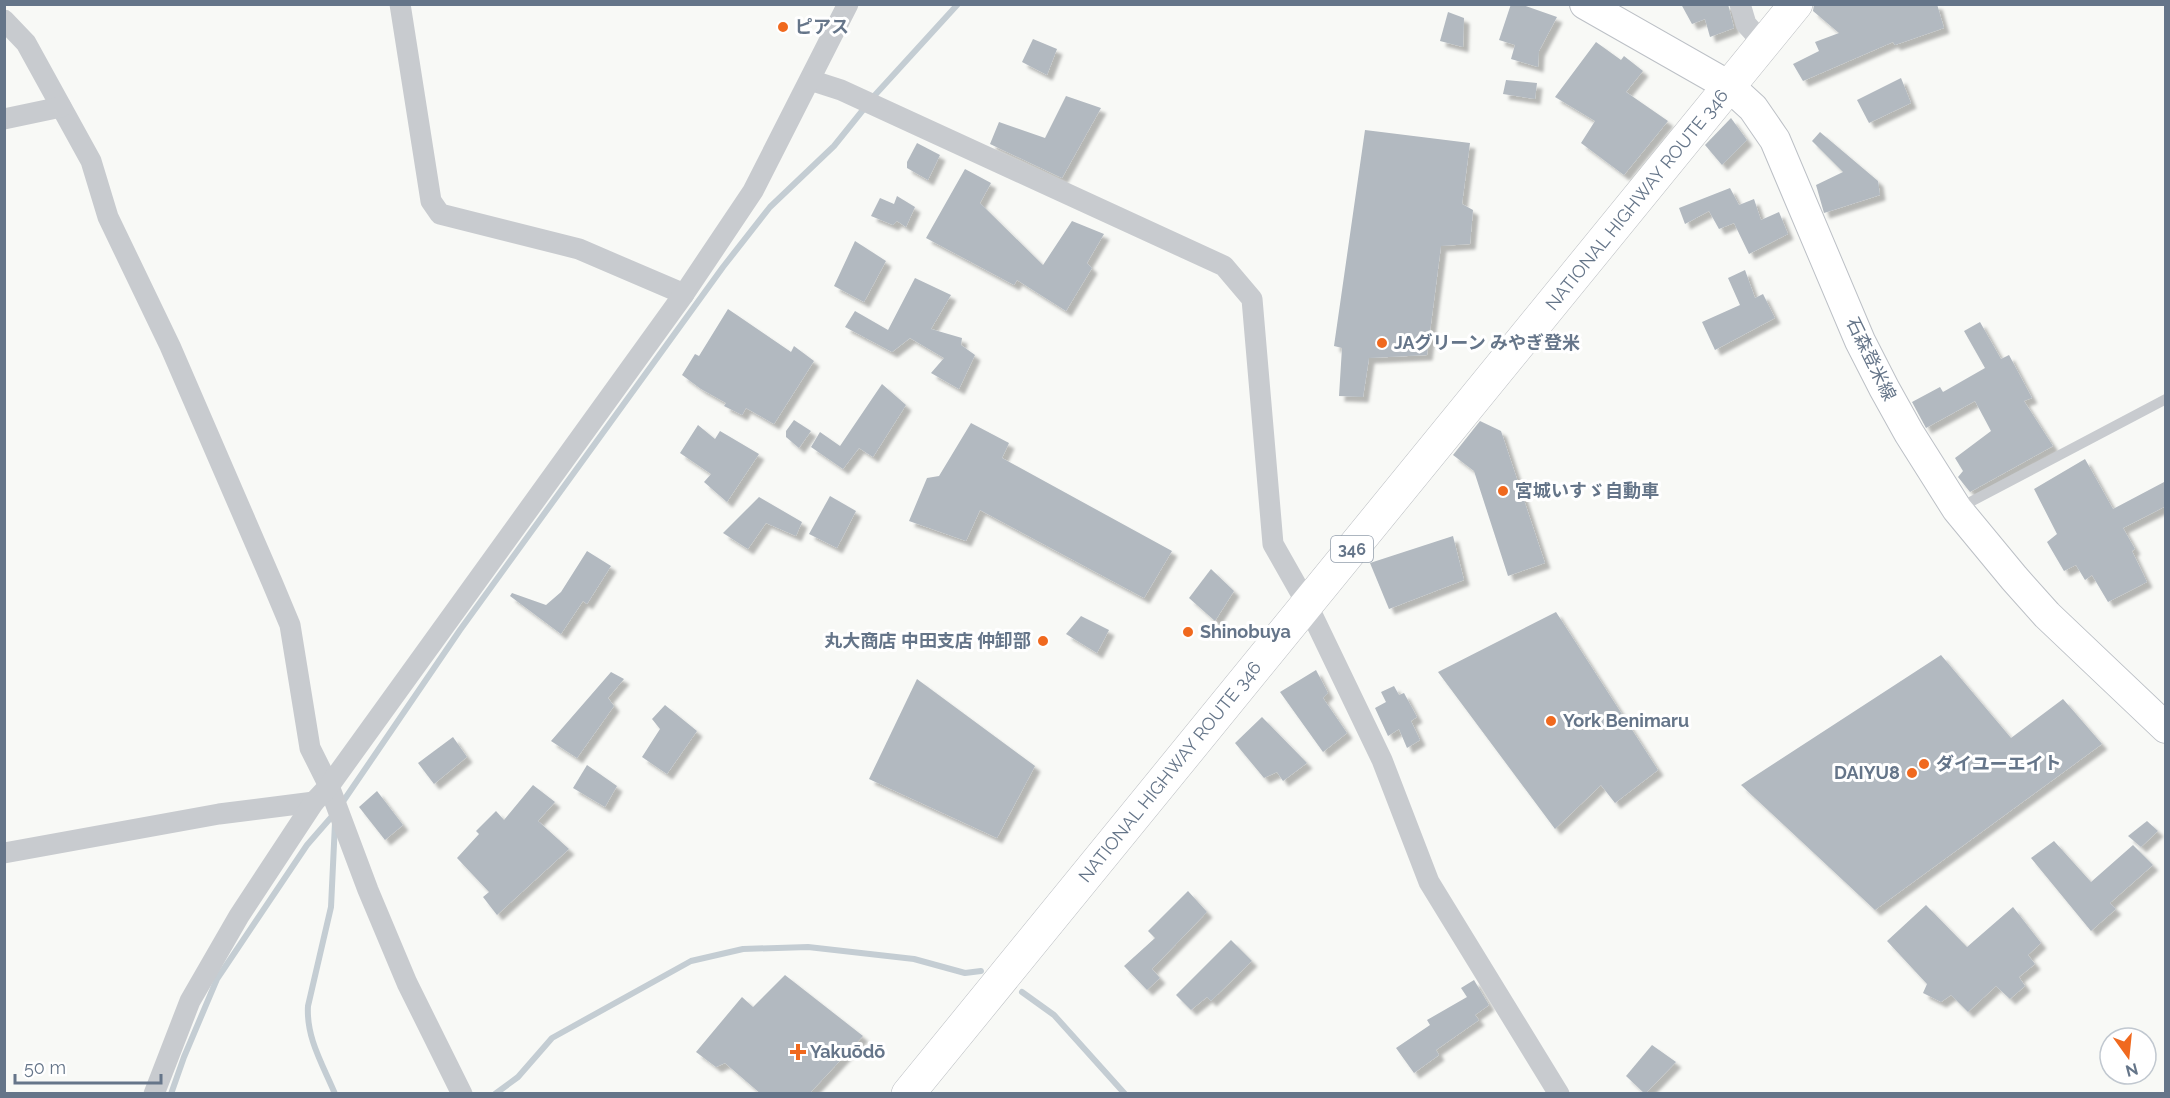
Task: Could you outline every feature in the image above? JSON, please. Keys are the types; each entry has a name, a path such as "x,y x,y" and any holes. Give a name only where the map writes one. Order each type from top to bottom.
{"highway":[{"name":"NATIONAL HIGHWAY ROUTE 346","path":"908,1094 1796,4"}],"main road":[{"name":"石森登米線","path":"1585,4 1730,87 1753,108 1775,140 1865,350 1909,433 1957,509 2048,615 2166,728"}],"street":[{"path":"400,4 431,201 440,214 579,249 684,294"},
{"path":"153,1094 190,1001 239,916 314,802 329,786 684,294 753,191 848,4"},
{"path":"1740,4 1746,24 1764,44"},
{"path":"4,20 26,43 91,161 108,218 170,346 290,625 310,748 329,786 368,890 407,983 462,1094"},
{"path":"810,80 841,90 1224,266 1252,298 1273,544 1307,604 1382,760 1429,882 1559,1094"},
{"path":"4,119 61,107"},
{"path":"4,853 219,814 314,802"}],"lane":[{"path":"1957,509 2166,399"}],"building":[{"path":"1511,4 1520,4 1557,17 1539,51 1538,67 1511,59 1515,45 1499,40"},
{"path":"1681,4 1728,4 1734,28 1710,37 1705,19 1692,24"},
{"path":"1814,4 1937,4 1944,28 1895,45 1893,42 1803,81 1793,64 1819,51 1815,42 1839,33 1813,11"},
{"path":"1448,12 1464,18 1463,47 1440,41"},
{"path":"1033,39 1057,49 1047,75 1022,62"},
{"path":"1596,42 1621,60 1624,56 1643,71 1626,92 1668,121 1624,175 1581,143 1595,121 1555,97"},
{"path":"1901,78 1911,103 1869,123 1857,100"},
{"path":"1506,80 1537,83 1535,99 1503,94"},
{"path":"1066,96 1101,108 1062,178 990,144 999,122 1045,138"},
{"path":"1731,118 1747,140 1722,165 1705,145"},
{"path":"1365,130 1470,143 1462,204 1473,210 1470,244 1441,246 1427,355 1369,358 1363,397 1339,396 1342,348 1334,346"},
{"path":"1820,132 1878,181 1880,195 1824,213 1816,185 1843,172 1812,141"},
{"path":"917,143 940,155 928,180 907,168 907,162"},
{"path":"965,169 991,183 980,203 1043,265 1072,221 1104,234 1087,263 1092,268 1066,311 1017,280 1014,285 926,238"},
{"path":"1730,188 1739,205 1754,199 1761,220 1779,212 1788,234 1749,254 1734,223 1719,229 1709,211 1685,224 1679,208"},
{"path":"897,196 915,207 906,227 897,221 893,225 871,216 880,198 894,204"},
{"path":"855,241 886,261 864,302 834,286"},
{"path":"1745,270 1755,298 1763,294 1775,318 1715,350 1702,322 1740,305 1728,278"},
{"path":"915,278 951,295 931,329 962,338 961,345 975,355 959,389 931,373 944,358 910,338 892,352 845,327 855,311 888,330"},
{"path":"728,309 791,352 794,346 814,361 774,424 746,408 742,415 724,406 726,403 682,375 695,354 699,356"},
{"path":"1980,322 2001,359 2009,355 2032,398 2024,401 2053,446 1970,492 1958,477 1963,471 1955,458 1991,431 1975,401 1926,428 1912,402 1940,387 1943,392 1985,368 1964,331"},
{"path":"882,384 906,405 873,457 859,448 843,469 811,447 820,432 840,446"},
{"path":"794,420 811,431 799,448 786,437 786,431"},
{"path":"1480,421 1501,431 1545,563 1508,576 1474,471 1453,455"},
{"path":"971,423 1009,443 1002,458 1172,551 1144,598 980,510 966,541 909,521 927,478 939,476"},
{"path":"698,425 715,439 720,431 759,454 727,502 704,482 711,474 680,453"},
{"path":"2085,459 2113,509 2166,481 2166,506 2123,528 2135,549 2132,551 2147,582 2108,602 2092,575 2085,580 2076,565 2064,571 2047,542 2057,534 2034,489"},
{"path":"830,496 856,511 837,548 809,534"},
{"path":"759,497 802,522 796,536 766,523 748,549 723,533"},
{"path":"1453,536 1464,580 1389,609 1370,563"},
{"path":"587,551 611,566 587,604 583,601 561,634 510,596 512,593 546,605 561,592"},
{"path":"1211,569 1234,591 1215,621 1189,598"},
{"name":"York Benimaru","path":"1556,612 1658,770 1615,803 1601,785 1555,829 1438,672"},
{"path":"1081,616 1109,630 1097,653 1066,634"},
{"name":"ダイユーエイト","path":"1941,655 2011,738 2063,699 2102,744 1875,910 1741,785"},
{"path":"1316,670 1328,693 1323,698 1347,733 1323,752 1280,692"},
{"path":"611,672 624,679 608,698 614,706 577,758 551,741"},
{"path":"917,679 1035,766 997,838 869,779"},
{"path":"1394,686 1399,695 1404,693 1417,717 1411,721 1420,740 1407,748 1399,729 1388,736 1375,708 1386,702 1381,692"},
{"path":"665,705 697,731 667,774 642,757 660,729 652,719"},
{"path":"1262,717 1307,763 1283,781 1277,772 1264,778 1235,743"},
{"path":"453,737 467,757 434,784 418,763"},
{"path":"587,765 617,786 605,807 573,788"},
{"path":"533,785 555,802 538,821 569,849 497,915 483,897 489,892 457,858 479,834 476,831 496,811 504,820"},
{"path":"377,791 403,825 385,840 359,807"},
{"path":"2147,821 2158,831 2141,847 2128,836"},
{"path":"2054,841 2091,882 2133,845 2153,865 2110,903 2116,909 2091,931 2031,858"},
{"path":"1188,891 1207,912 1152,969 1160,978 1147,990 1124,966 1155,938 1148,931"},
{"path":"1926,905 1967,947 2013,907 2041,943 2028,955 2035,964 2019,977 2025,986 2010,999 1996,986 1968,1012 1951,995 1941,1002 1923,993 1927,984 1887,941"},
{"path":"1231,940 1252,961 1211,1001 1207,997 1191,1010 1176,995"},
{"path":"785,975 863,1036 809,1094 761,1094 725,1063 716,1067 696,1052 742,997 753,1007"},
{"path":"1474,980 1489,1005 1475,1015 1479,1020 1436,1050 1439,1055 1414,1073 1396,1048 1430,1025 1427,1020 1467,997 1461,988"},
{"path":"1652,1045 1676,1062 1645,1094 1626,1076"}],"waterway":[{"path":"342,803 460,630 723,267 770,207 834,146 875,95 958,4"},
{"path":"171,1094 217,979 307,845 334,814"},
{"path":"335,823 331,907 308,1006 312,1040 335,1094"},
{"path":"495,1094 518,1077 552,1038 691,961 743,949 808,947 914,959 965,973 981,971"},
{"path":"1022,992 1054,1015 1125,1094"}],"place":[{"name":"ピアス","path":"783,27"},
{"name":"JAグリーン みやぎ登米","path":"1382,343"},
{"name":"宮城いすゞ自動車","path":"1503,491"},
{"name":"Shinobuya","path":"1188,632"},
{"name":"丸大商店 中田支店 仲卸部","path":"1043,641"},
{"name":"York Benimaru","path":"1551,721"},
{"name":"ダイユーエイト","path":"1924,764"},
{"name":"DAIYU8","path":"1912,773"},
{"name":"Yakuōdō","path":"798,1052"}]}
